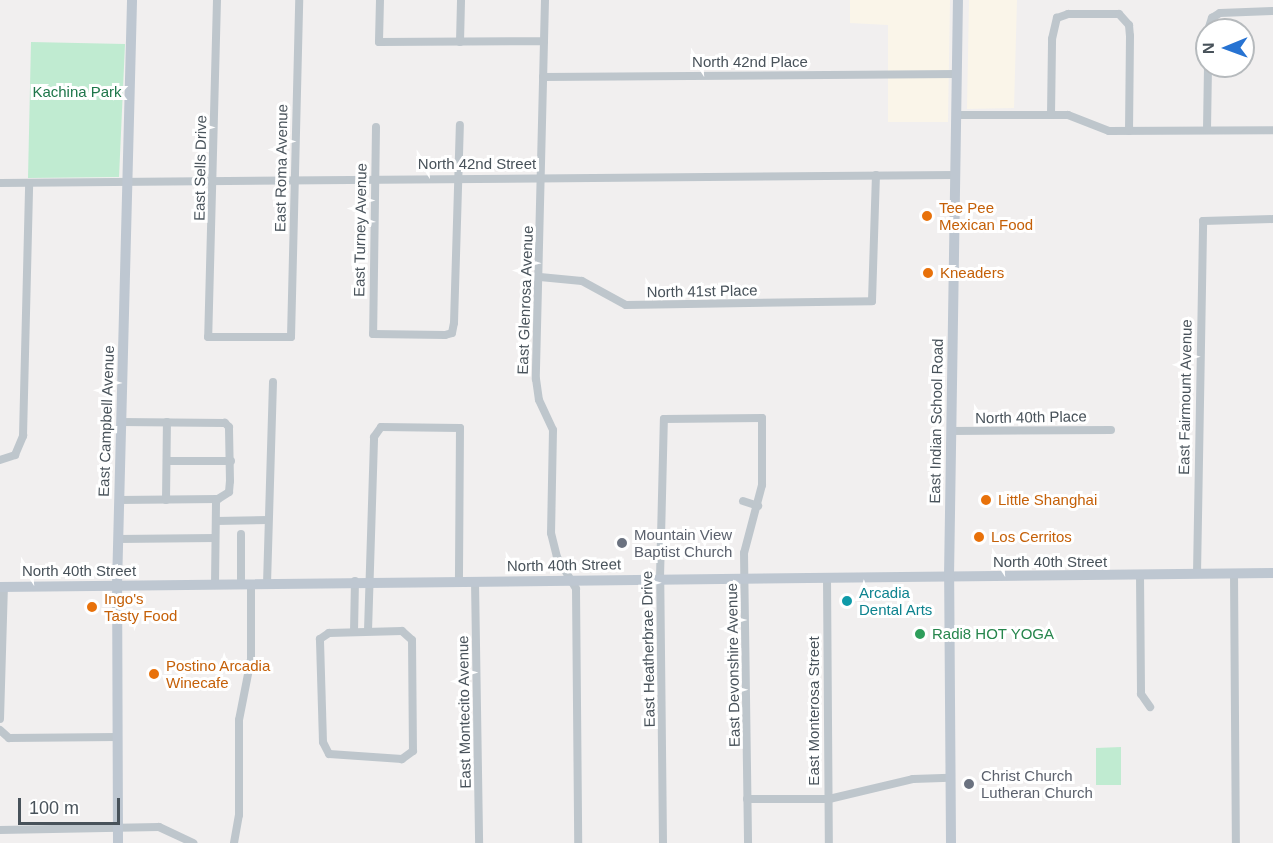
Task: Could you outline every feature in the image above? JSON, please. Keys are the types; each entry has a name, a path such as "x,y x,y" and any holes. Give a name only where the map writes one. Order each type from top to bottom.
{"main road":[{"name":"East Campbell Avenue","path":"118,843 117,586 132,0"},
{"name":"East Indian School Road","path":"951,843 949,578 958,0"},
{"name":"North 40th Street","path":"2,587 355,581 949,578 1273,573"}],"street":[{"name":"East Sells Drive","path":"208,337 217,0"},
{"name":"East Roma Avenue","path":"208,337 291,337 299,0"},
{"path":"380,0 379,42 544,41"},
{"path":"460,42 461,0"},
{"name":"East Glenrosa Avenue","path":"545,0 536,379 539,400 553,430 551,533 557,556 576,589 578,843"},
{"path":"1214,18 1216,15 1273,11"},
{"path":"1051,115 1052,39 1057,18 1068,14 1124,16 1130,36 1129,131"},
{"name":"North 42nd Place","path":"543,77 957,74"},
{"path":"1207,130 1208,78"},
{"path":"956,116 1077,116 1102,129 1129,131 1273,130"},
{"path":"458,177 460,125"},
{"name":"East Turney Avenue","path":"376,127 373,334 452,333 458,177"},
{"name":"North 42nd Street","path":"0,183 955,174"},
{"name":"North 41st Place","path":"540,277 582,280 626,305 872,301 876,175"},
{"path":"1,460 15,454 23,436 29,183"},
{"name":"East Fairmount Avenue","path":"1197,574 1203,221 1273,219"},
{"path":"267,584 273,382"},
{"name":"East Devonshire Avenue","path":"664,419 762,418 762,485 758,506 745,542 748,843"},
{"name":"East Heatherbrae Drive","path":"663,843 660,578 664,419"},
{"path":"119,500 216,499 229,492 231,461 229,427 225,423 121,422"},
{"path":"166,500 167,422"},
{"path":"368,632 367,603 374,437 381,427 460,428 459,581"},
{"name":"North 40th Place","path":"951,431 1111,430"},
{"path":"167,462 231,461"},
{"path":"215,585 216,499"},
{"path":"744,501 758,506"},
{"path":"216,521 268,520"},
{"path":"234,843 239,815 239,720 251,659 241,534"},
{"path":"118,539 215,538"},
{"path":"1234,573 1236,843"},
{"path":"1140,576 1141,694 1150,707"},
{"name":"East Monterosa Street","path":"827,578 829,843"},
{"path":"354,632 355,581"},
{"name":"East Montecito Avenue","path":"475,581 479,843"},
{"path":"0,719 2,587"},
{"path":"355,603 367,603"},
{"path":"368,632 402,632 412,640 414,747 405,758 340,756 325,750 319,642 326,633 368,632"},
{"path":"0,732 9,738 117,737"},
{"path":"747,799 829,800 913,779 950,778"},
{"path":"0,830 159,827 194,843"}],"shaded area":[{"path":"850,0 950,0 948,122 888,122 888,25 850,23"},
{"path":"969,0 1017,0 1014,108 967,109"}],"green space":[{"name":"Kachina Park","path":"31,42 125,44 119,177 28,178"},
{"path":"1121,747 1121,785 1096,785 1096,748"}],"place":[{"name":"Tee Pee Mexican Food","path":"927,216"},
{"name":"Kneaders","path":"928,273"},
{"name":"Little Shanghai","path":"986,500"},
{"name":"Los Cerritos","path":"979,537"},
{"name":"Mountain View Baptist Church","path":"622,543"},
{"name":"Arcadia Dental Arts","path":"847,601"},
{"name":"Ingo's Tasty Food","path":"92,607"},
{"name":"Radi8 HOT YOGA","path":"920,634"},
{"name":"Postino Arcadia Winecafe","path":"154,674"},
{"name":"Christ Church Lutheran Church","path":"969,784"}]}
